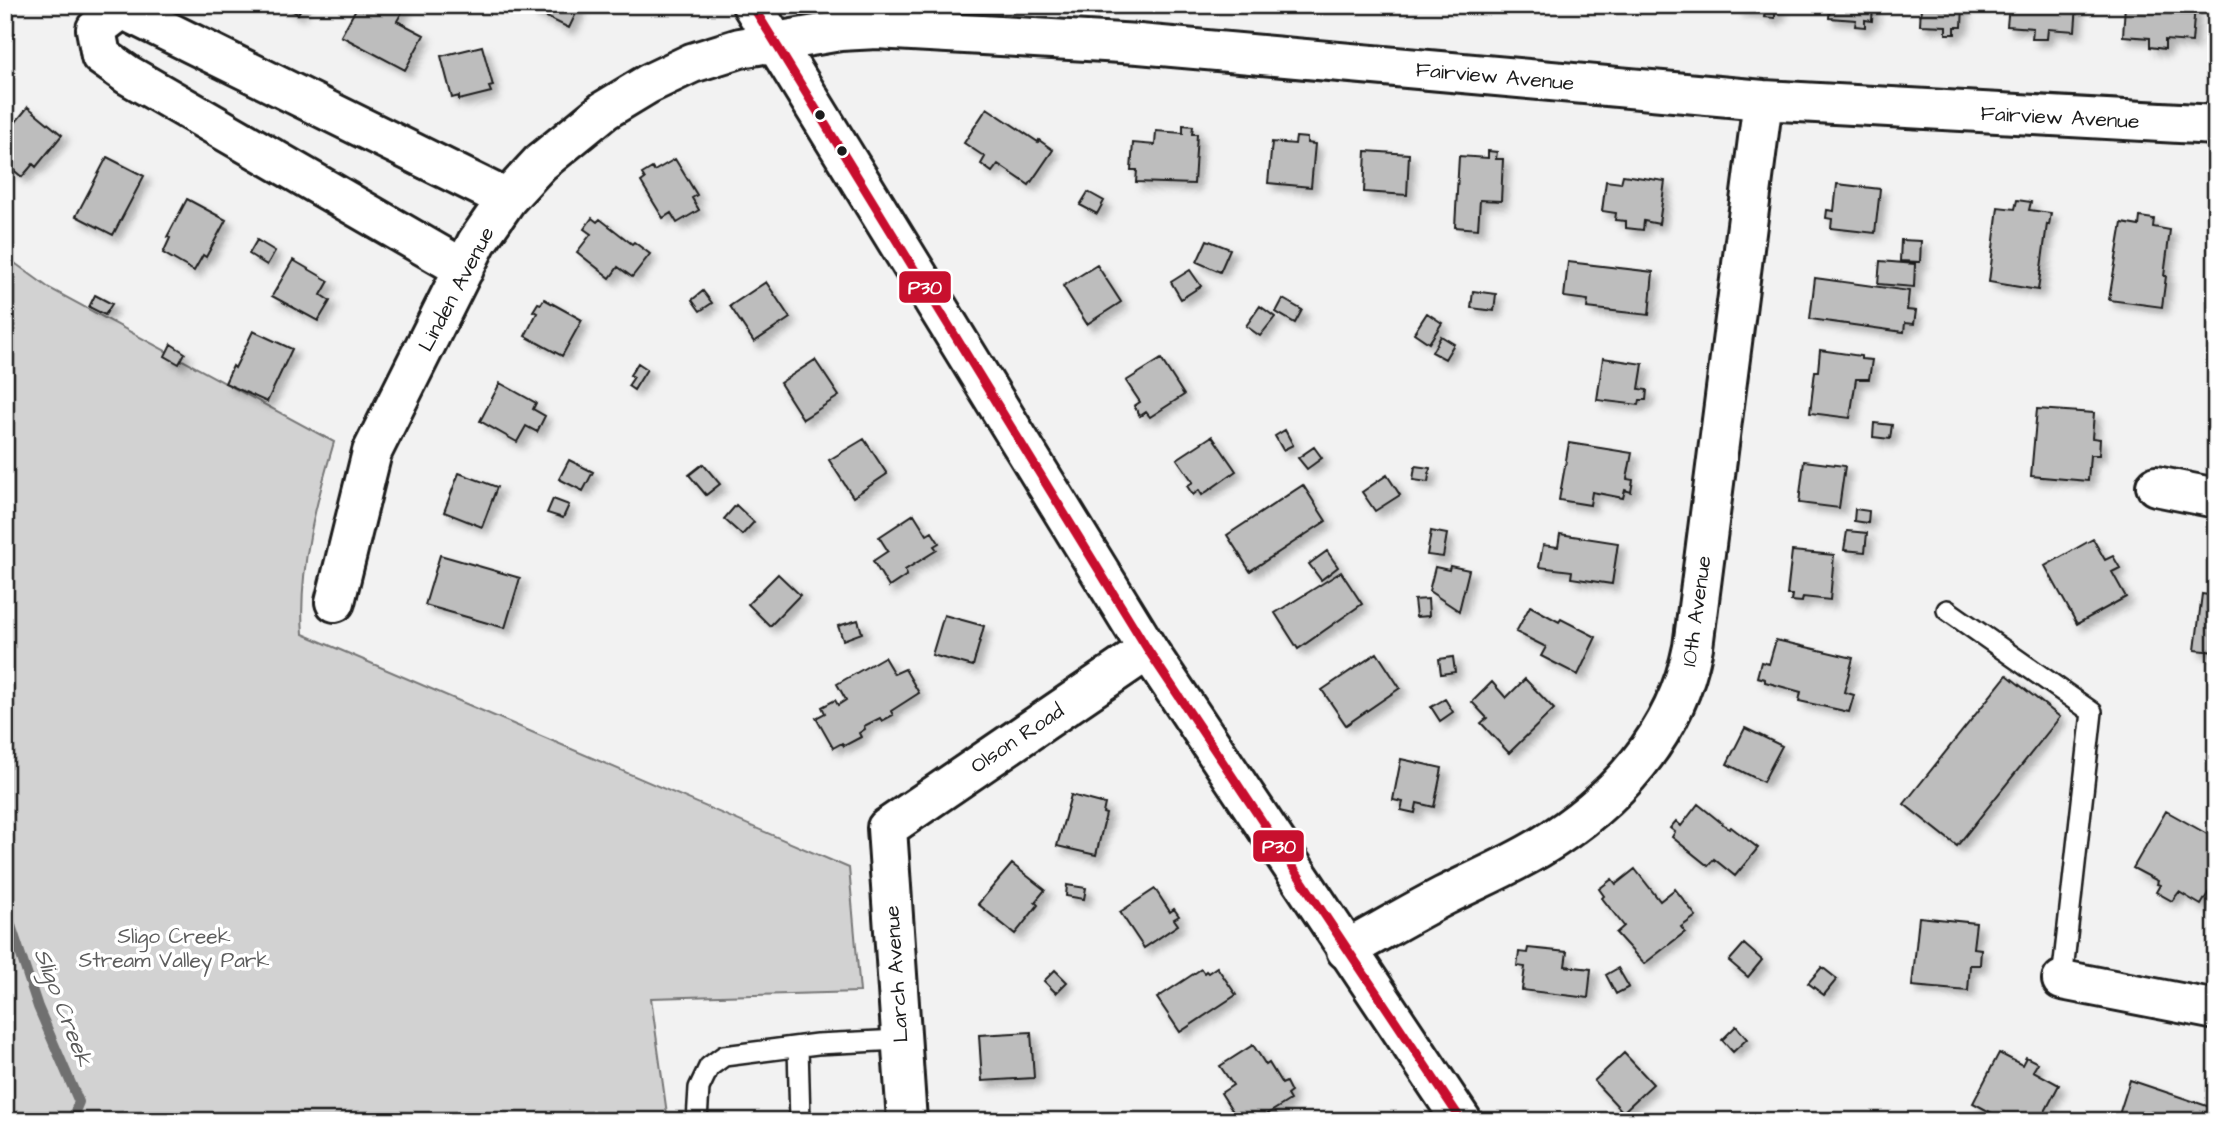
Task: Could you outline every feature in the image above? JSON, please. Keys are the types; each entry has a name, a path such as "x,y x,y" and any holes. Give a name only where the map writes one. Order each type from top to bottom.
{"street":[{"path":"752,5 1148,650 1462,1121"},
{"path":"464,269 128,75 101,55 96,29 122,9 507,199"},
{"name":"Fairview Avenue","path":"775,42 840,31 917,31 1139,44 1763,100 2216,125"},
{"name":"Linden Avenue","path":"335,602 372,452 477,242 507,199 540,163 574,134 605,110 648,84 718,53 775,42"},
{"name":"10th Avenue","path":"1346,950 1538,848 1576,823 1600,803 1640,760 1669,719 1688,673 1693,647 1763,100"},
{"path":"2156,486 2216,498"},
{"name":"Olson Road","path":"887,828 1148,650"},
{"name":"Larch Avenue","path":"887,828 906,1121"},
{"path":"2062,980 2216,1010"}],"lane":[{"path":"1947,610 2092,712 2062,980"},
{"path":"697,1121 699,1088 709,1067 724,1055 798,1047 900,1041"},
{"path":"798,1047 800,1121"}],"green space":[{"name":"Sligo Creek Stream Valley Park","path":"5,256 49,288 334,442 315,513 306,561 303,634 849,868 860,992 651,998 668,1121 5,1121"}],"building":[{"path":"282,5 303,5 298,14"},
{"path":"358,5 406,5 397,21 424,35 405,70 341,36"},
{"path":"532,5 580,5 569,28 530,9"},
{"path":"1738,5 1780,5 1780,11 1775,13 1775,18 1764,17 1765,12 1738,10"},
{"path":"1830,5 1873,5 1872,21 1865,20 1865,27 1855,26 1856,20 1829,18"},
{"path":"1921,5 1963,5 1962,27 1955,27 1955,34 1946,34 1946,26 1920,25"},
{"path":"2009,5 2077,5 2075,31 2048,29 2047,39 2032,39 2033,28 2007,26"},
{"path":"2125,5 2195,5 2192,42 2165,40 2165,49 2150,47 2150,38 2123,36"},
{"path":"482,46 493,86 489,87 491,92 459,100 459,96 452,98 441,56"},
{"path":"28,107 62,135 36,167 33,164 22,177 5,163 5,135"},
{"path":"987,108 1053,150 1029,185 998,164 992,172 981,164 985,157 964,143"},
{"path":"1183,125 1193,126 1192,134 1197,134 1194,184 1136,182 1137,170 1131,170 1133,143 1155,145 1156,131 1183,133"},
{"path":"1296,137 1307,138 1307,143 1315,144 1311,187 1268,183 1272,142 1295,144"},
{"path":"1366,151 1409,154 1407,195 1364,192"},
{"path":"1488,151 1497,152 1496,159 1503,159 1501,201 1480,200 1478,229 1455,227 1459,156 1488,158"},
{"path":"107,157 144,176 113,235 76,216"},
{"path":"675,159 697,195 692,198 699,210 677,223 671,213 663,218 641,182 645,179 642,174 652,168 654,171"},
{"path":"1623,175 1665,181 1659,224 1644,221 1643,230 1626,228 1626,221 1615,220 1616,213 1602,211 1606,181 1621,183"},
{"path":"1837,184 1880,189 1875,233 1831,228 1832,219 1826,218 1827,210 1834,211"},
{"path":"1088,192 1104,201 1097,214 1080,205"},
{"path":"187,199 226,220 206,257 203,255 194,271 163,253 170,238 167,237"},
{"path":"2017,200 2031,202 2029,210 2051,213 2049,225 2047,224 2038,290 1989,282 1998,207 2015,209"},
{"path":"2140,217 2154,219 2153,227 2170,230 2162,307 2109,300 2122,223 2139,226"},
{"path":"592,218 597,222 600,219 632,244 634,242 650,254 632,277 618,267 610,278 577,252 591,234 584,229"},
{"path":"257,240 275,251 267,265 249,254"},
{"path":"1207,240 1230,249 1220,272 1197,262"},
{"path":"1901,240 1921,241 1920,262 1900,261"},
{"path":"293,260 329,281 321,295 330,301 318,321 272,296"},
{"path":"1880,261 1915,264 1914,287 1878,284"},
{"path":"1568,262 1653,272 1649,315 1587,308 1588,300 1564,297"},
{"path":"1097,265 1121,302 1087,324 1063,286"},
{"path":"1190,270 1201,286 1181,299 1171,282"},
{"path":"1815,278 1909,291 1907,310 1916,311 1914,324 1905,323 1904,332 1810,319"},
{"path":"766,282 790,318 754,342 730,306"},
{"path":"703,291 712,303 700,311 692,300"},
{"path":"1473,291 1496,294 1494,311 1471,308"},
{"path":"95,295 112,304 105,315 89,307"},
{"path":"544,299 582,320 562,356 525,336 537,313 533,311"},
{"path":"1283,299 1302,310 1295,323 1276,312"},
{"path":"1260,306 1275,317 1260,336 1246,326"},
{"path":"1427,313 1442,323 1429,343 1414,333"},
{"path":"253,331 292,349 267,402 225,383"},
{"path":"1441,336 1454,344 1445,359 1432,352"},
{"path":"171,344 185,353 179,364 165,356"},
{"path":"1820,350 1872,360 1869,379 1856,379 1850,418 1810,413"},
{"path":"1603,358 1643,364 1639,389 1647,390 1646,400 1640,400 1639,405 1597,400"},
{"path":"1161,359 1184,395 1150,417 1146,412 1140,416 1134,406 1140,402 1126,381"},
{"path":"815,360 839,396 803,419 780,383"},
{"path":"2216,361 2216,393 2209,392"},
{"path":"638,363 647,369 634,390 628,386 634,377 630,375"},
{"path":"500,383 536,403 533,409 545,416 537,432 526,426 517,442 480,421"},
{"path":"2037,409 2094,413 2092,438 2100,439 2099,455 2090,455 2088,481 2031,476"},
{"path":"1874,423 1892,425 1890,439 1873,437"},
{"path":"1285,430 1293,445 1283,450 1275,436"},
{"path":"1212,436 1236,471 1202,495 1199,490 1193,495 1187,486 1193,482 1177,459"},
{"path":"864,439 887,474 853,497 829,460"},
{"path":"1569,443 1632,453 1627,479 1633,480 1631,492 1625,490 1623,498 1592,492 1590,505 1559,500"},
{"path":"1314,447 1322,458 1307,469 1298,458"},
{"path":"569,460 593,472 583,491 559,479"},
{"path":"1804,461 1845,466 1839,508 1799,503"},
{"path":"703,464 720,484 706,495 689,475"},
{"path":"1415,466 1430,468 1428,482 1413,480"},
{"path":"459,473 497,487 482,527 444,512"},
{"path":"1387,475 1400,495 1375,511 1362,492"},
{"path":"1303,485 1326,521 1250,571 1227,535"},
{"path":"553,499 569,505 563,518 547,513"},
{"path":"736,505 754,522 742,535 724,519"},
{"path":"1855,509 1869,511 1868,523 1854,521"},
{"path":"914,514 927,535 932,532 939,543 934,546 937,550 905,570 907,575 889,587 873,561 888,551 879,537"},
{"path":"1431,531 1447,534 1443,557 1427,555"},
{"path":"1847,531 1867,533 1865,552 1844,550"},
{"path":"1560,534 1618,543 1612,584 1571,578 1572,571 1539,567 1543,545 1558,547"},
{"path":"2093,539 2105,560 2113,556 2120,568 2112,572 2126,597 2077,624 2045,566"},
{"path":"1327,551 1338,567 1321,580 1309,564"},
{"path":"1792,551 1834,555 1830,600 1803,597 1802,602 1791,601 1792,595 1787,595"},
{"path":"440,555 520,578 505,628 425,605"},
{"path":"1450,566 1469,570 1459,611 1429,591 1435,567 1449,570"},
{"path":"1341,572 1362,604 1298,649 1275,613"},
{"path":"778,574 800,595 770,626 748,604"},
{"path":"2202,594 2216,596 2216,652 2195,650"},
{"path":"1428,599 1429,616 1416,617 1414,600"},
{"path":"1530,606 1559,622 1561,619 1596,637 1578,675 1541,656 1546,647 1516,632"},
{"path":"944,615 984,626 973,666 932,655"},
{"path":"858,620 862,633 843,640 838,626"},
{"path":"1776,640 1853,658 1844,692 1854,695 1849,712 1799,701 1801,692 1765,682 1765,679 1757,677 1761,662 1769,664"},
{"path":"1377,653 1400,688 1346,725 1322,690"},
{"path":"884,657 894,674 905,669 919,693 891,711 893,715 864,726 865,729 859,733 861,737 844,746 842,743 833,748 816,718 825,713 822,707 835,700 838,705 846,700 837,684"},
{"path":"1453,657 1455,672 1441,674 1439,659"},
{"path":"2007,675 2060,717 1957,846 1904,804"},
{"path":"1525,679 1554,709 1509,753 1481,723 1487,718 1472,702 1492,682 1506,698"},
{"path":"1445,699 1453,712 1440,721 1431,707"},
{"path":"1745,728 1782,746 1763,782 1727,764"},
{"path":"1401,759 1442,768 1434,807 1417,803 1415,813 1401,810 1403,802 1393,800"},
{"path":"1071,795 1105,804 1103,813 1106,814 1096,855 1057,846"},
{"path":"1698,804 1758,848 1735,876 1714,859 1708,866 1672,837 1675,832 1670,828 1676,821 1681,826"},
{"path":"2166,811 2216,839 2216,880 2201,905 2179,892 2172,901 2156,892 2160,885 2157,884 2158,881 2133,868"},
{"path":"1012,864 1045,890 1035,902 1038,905 1015,934 978,904"},
{"path":"1635,869 1660,901 1675,889 1696,916 1681,927 1685,932 1644,964 1616,933 1624,926 1602,898 1604,896 1599,889 1612,879 1616,884"},
{"path":"1067,885 1086,888 1084,899 1066,896"},
{"path":"1155,889 1170,912 1174,909 1179,916 1174,919 1178,925 1144,948 1120,912"},
{"path":"1919,917 1976,923 1973,948 1981,949 1980,965 1970,965 1968,991 1912,986"},
{"path":"1744,944 1762,960 1748,977 1729,961"},
{"path":"1528,948 1567,952 1565,966 1591,969 1588,998 1522,990 1525,967 1517,966 1519,952 1527,953"},
{"path":"1217,967 1236,995 1180,1032 1157,998 1201,969 1208,973"},
{"path":"1822,967 1837,979 1824,995 1808,983"},
{"path":"1618,968 1629,987 1616,994 1606,975"},
{"path":"1055,970 1067,982 1056,993 1044,981"},
{"path":"1736,1026 1747,1039 1733,1052 1722,1040"},
{"path":"1031,1032 1034,1078 982,1081 979,1035"},
{"path":"1253,1045 1282,1084 1286,1082 1291,1092 1287,1095 1290,1100 1256,1121 1239,1121 1221,1093 1233,1085 1220,1066"},
{"path":"1624,1053 1653,1084 1623,1112 1594,1081"},
{"path":"1999,1053 2022,1065 2026,1057 2038,1063 2033,1071 2059,1085 2040,1121 2007,1121 1973,1103"},
{"path":"2130,1080 2216,1109 2216,1121 2117,1121"},
{"path":"1043,1113 1046,1121 1015,1121"}],"waterway":[{"name":"Sligo Creek","path":"5,907 38,1007 79,1102 71,1121"}],"transit line":[{"name":"P30","path":"752,5 1148,650 1462,1121"}]}
